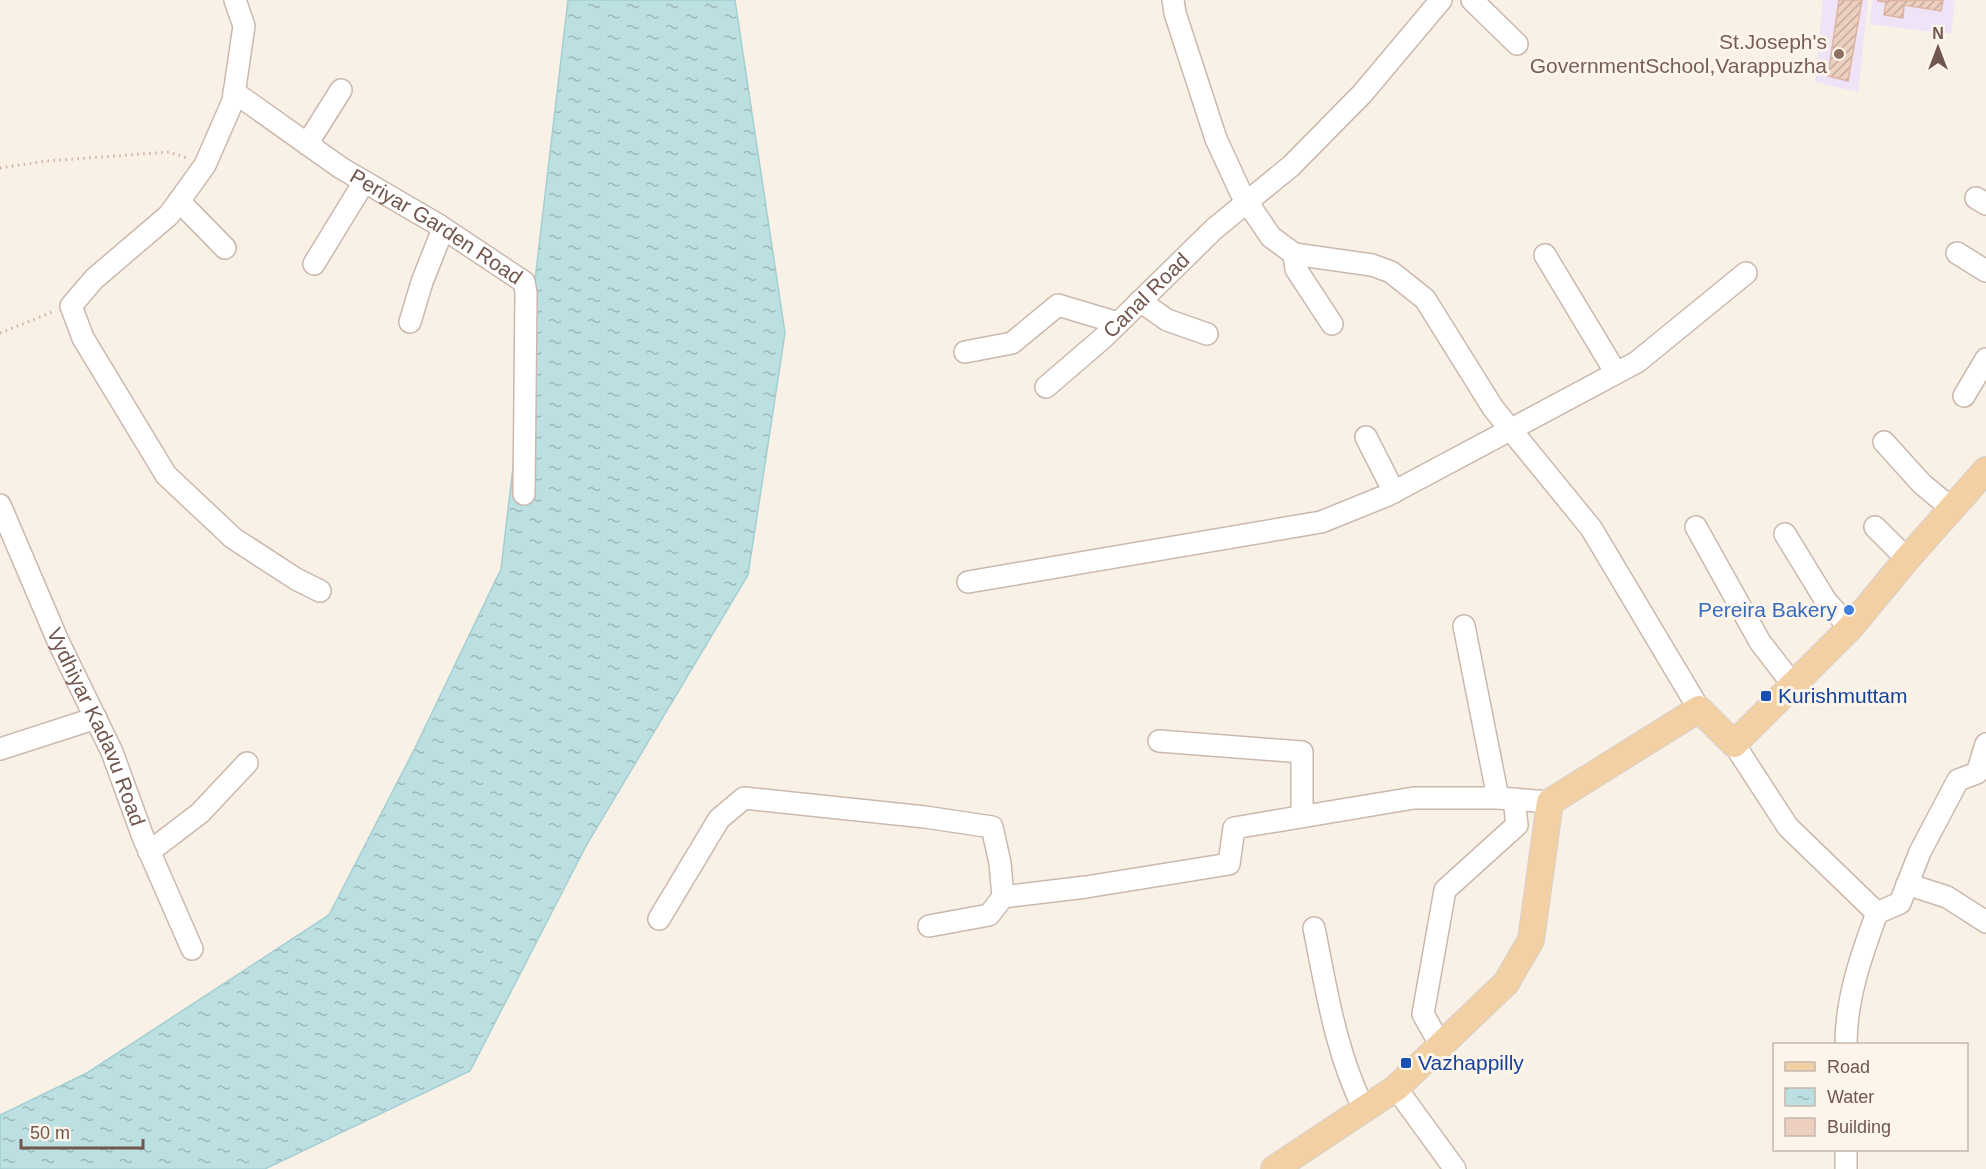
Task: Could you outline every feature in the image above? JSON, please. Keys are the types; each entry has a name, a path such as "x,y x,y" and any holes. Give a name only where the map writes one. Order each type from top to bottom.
{"main road":[{"path":"1274,1169 1396,1088 1506,983 1531,940 1550,802 1699,709 1734,744 1851,628 1906,559 1986,470"}],"street":[{"path":"235,0 244,26 233,101 206,165 169,214 94,279 71,306 83,338 166,475 233,538 296,579 320,591"},
{"path":"1173,0 1216,139 1247,202 1271,237 1294,254 1372,266 1405,281 1425,299 1493,408 1591,528 1699,709"},
{"name":"Canal Road","path":"1046,387 1118,323 1214,229 1291,166 1362,94 1441,0"},
{"path":"1472,0 1517,44"},
{"path":"307,144 340,90"},
{"name":"Periyar Garden Road","path":"234,92 364,182 443,229 524,282 526,294 524,494"},
{"path":"314,264 364,182"},
{"path":"179,201 225,249"},
{"path":"410,322 422,282 443,229"},
{"path":"1957,253 1986,271"},
{"path":"1294,254 1296,269 1332,324"},
{"path":"1545,255 1616,373"},
{"path":"968,582 1321,522 1394,492 1637,362 1746,273"},
{"path":"1140,301 1167,320 1207,334"},
{"path":"965,352 1012,343 1058,305 1118,323"},
{"path":"1964,396 1986,359"},
{"path":"1366,437 1394,492"},
{"path":"1884,442 1922,484 1952,508"},
{"name":"Vydhiyar Kadavu Road","path":"0,505 58,641 112,752 149,852 192,949"},
{"path":"1696,527 1761,642 1794,686"},
{"path":"1875,527 1906,559"},
{"path":"1785,534 1826,601 1851,628"},
{"path":"1441,1046 1424,1014 1445,890 1517,825 1506,799 1464,626"},
{"path":"0,749 96,718"},
{"path":"1159,741 1302,752 1302,815"},
{"path":"1734,744 1788,827 1877,913"},
{"path":"1846,1043 1846,1014 1864,948 1877,913 1900,903 1920,852 1958,780 1977,773 1986,744"},
{"path":"149,852 200,813 247,764"},
{"path":"659,919 719,819 744,798 925,817 992,827 1000,863 1003,897 989,915 929,926"},
{"path":"1003,897 1109,884 1229,864 1234,828 1302,815 1414,798 1550,802"},
{"path":"1907,884 1947,897 1986,922"},
{"path":"1314,928 1328,997 1353,1087 1364,1109"},
{"path":"1396,1088 1455,1169"},
{"path":"1846,1151 1846,1169"}],"path":[{"path":"0,168 46,161 169,152 206,165"},
{"path":"0,333 71,306"}],"shaded area":[{"name":"St.Joseph's GovernmentSchool,Varappuzha","path":"1823,0 1868,0 1858,92 1815,82"},
{"path":"1873,0 1955,0 1951,34 1869,24"}],"water":[{"path":"568,0 735,0 785,333 748,575 587,844 470,1071 265,1169 0,1169 0,1115 87,1073 329,915 415,748 501,569"}],"building":[{"path":"1839,0 1862,0 1848,81 1828,76"},
{"path":"1943,0 1941,11 1904,5 1903,18 1884,15 1886,2 1877,1"}],"place":[{"name":"St.Joseph's GovernmentSchool,Varappuzha","path":"1839,54"},
{"name":"Pereira Bakery","path":"1849,610"},
{"name":"Kurishmuttam","path":"1766,696"},
{"name":"Vazhappilly","path":"1406,1063"}]}
